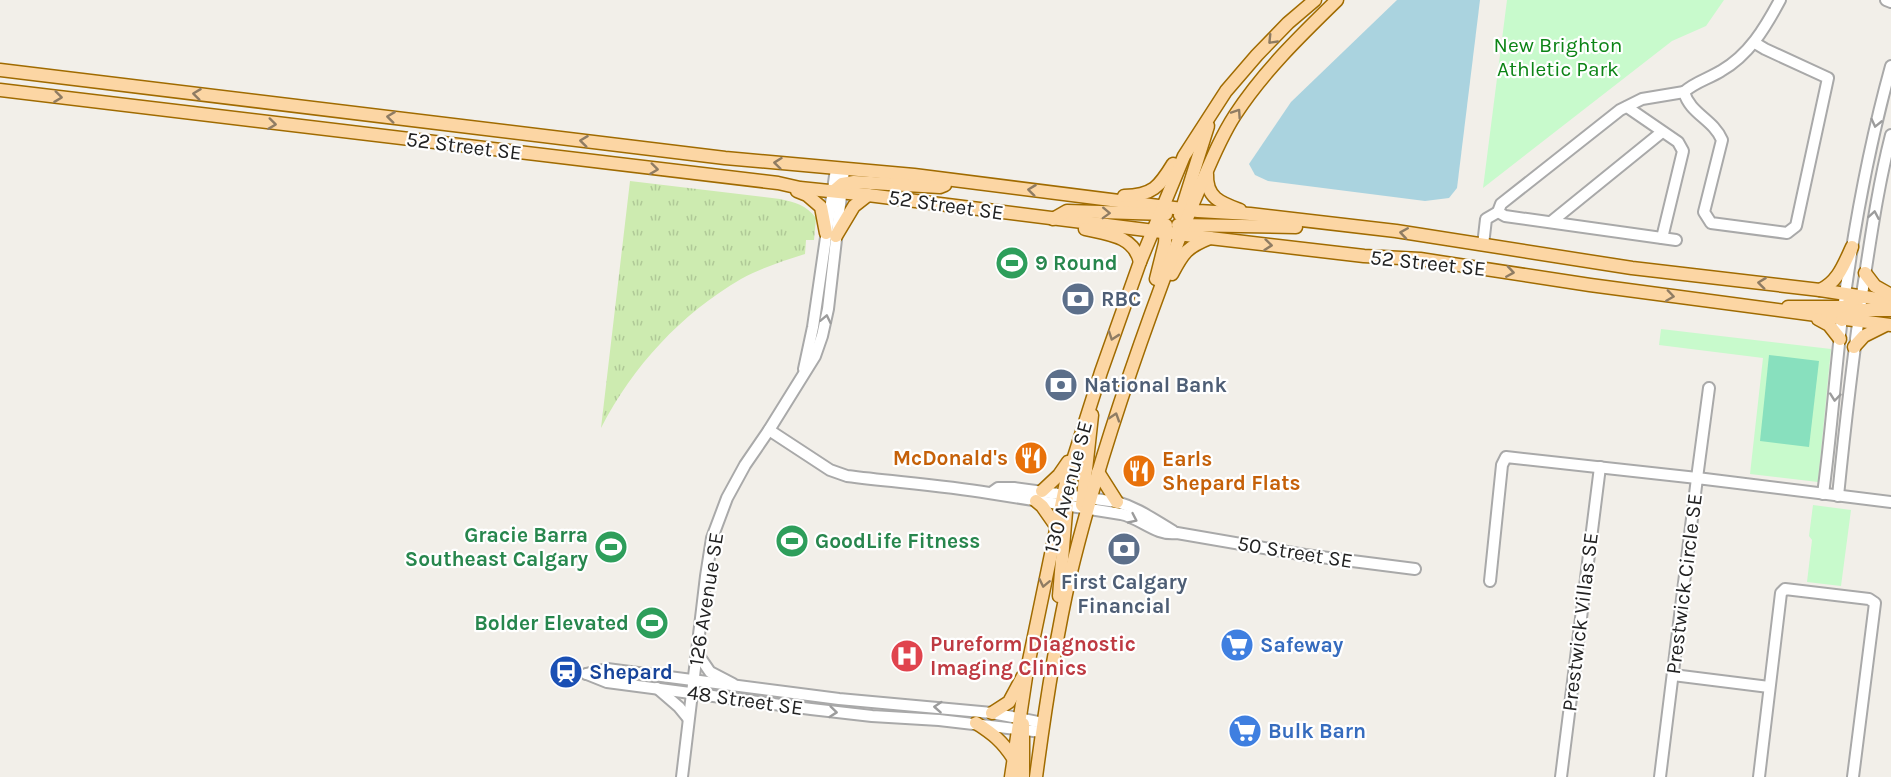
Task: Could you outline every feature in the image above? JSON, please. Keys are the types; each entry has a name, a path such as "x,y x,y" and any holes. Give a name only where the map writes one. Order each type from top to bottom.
{"main road":[{"name":"130 Avenue SE","path":"1036,777 1060,621 1087,502 1153,306 1154,290 1172,220 1184,156 1226,91 1288,23 1315,0"},
{"name":"130 Avenue SE","path":"1011,777 1027,670 1056,526 1064,502 1074,454 1140,262 1172,220 1209,164 1234,116 1257,85 1295,41 1337,0"},
{"path":"1090,197 1136,196 1152,191 1162,182 1222,90 1229,81 1246,68"},
{"name":"52 Street SE","path":"0,70 725,158 914,176 1090,197 1172,220 1210,238 1364,256 1420,259 1811,316 1844,307 1860,309 1891,301"},
{"name":"52 Street SE","path":"0,90 786,185 839,189 868,195 1053,219 1172,220 1250,214 1396,231 1632,268 1820,290 1844,307"},
{"path":"1172,220 1212,113"},
{"path":"1209,164 1207,177 1211,194 1226,205 1250,214"},
{"path":"839,189 854,182 940,187 957,181"},
{"path":"786,185 807,195 821,207 831,235"},
{"path":"831,235 854,206 868,195"},
{"path":"1053,219 1067,211 1303,228 1327,224"},
{"path":"1068,220 1077,227 1122,239 1137,251 1140,262"},
{"path":"1153,306 1188,248 1210,238"},
{"path":"1820,290 1829,286 1839,274 1852,247"},
{"path":"1865,273 1875,286 1891,295"},
{"path":"1768,309 1798,306 1891,310"},
{"name":"52 Street SE","path":"1860,309 1889,325"},
{"path":"1811,316 1829,325 1840,339"},
{"path":"1854,347 1870,331 1889,325"},
{"path":"1087,502 1092,398"},
{"path":"1056,526 1039,496 1059,475 1074,454"},
{"path":"1098,472 1117,502"},
{"path":"1060,621 1064,502"},
{"path":"992,713 1008,703 1027,670"},
{"path":"976,723 1004,744 1013,758"},
{"path":"1020,726 1023,777"}],"street":[{"path":"1483,245 1486,219 1498,212 1502,204 1620,110 1642,99 1684,92 1693,84 1721,71 1755,43 1780,0"},
{"path":"1886,0 1891,2"},
{"path":"1684,92 1687,104 1718,130 1722,140 1704,212 1711,223 1787,233 1796,226 1828,78 1755,43"},
{"path":"1823,494 1852,247 1866,171 1891,66"},
{"path":"1628,106 1678,142 1683,151 1662,238"},
{"path":"1551,222 1662,132"},
{"path":"1838,496 1854,347 1878,189 1891,135"},
{"name":"126 Avenue SE","path":"682,777 712,538 727,498 745,465 769,430 803,372 831,235 840,169"},
{"path":"1498,212 1505,216 1676,240"},
{"path":"1490,580 1502,465 1506,457 1697,478 1708,388"},
{"name":"50 Street SE","path":"769,430 839,474 991,493 998,488 1014,488 1064,502 1117,502 1137,509 1177,533"},
{"name":"Prestwick Villas SE","path":"1561,777 1600,467"},
{"name":"Prestwick Circle SE","path":"1660,777 1697,478 1891,502"},
{"name":"50 Street SE","path":"1087,502 1169,534 1177,533 1305,555 1415,569"},
{"path":"1759,777 1781,593 1785,589 1869,599 1875,603 1853,777"},
{"path":"697,653 710,672 738,687"},
{"name":"48 Street SE","path":"1020,726 992,713 865,702 607,669 586,674 607,682 872,716 1020,726 1042,727"},
{"path":"1673,675 1769,687"},
{"path":"657,688 688,718"}],"green space":[{"name":"New Brighton Athletic Park","path":"1507,0 1724,0 1706,26 1672,41 1483,188"},
{"path":"630,181 780,199 795,203 804,207 816,218 814,240 806,240 805,254 764,268 741,279 698,308 660,343 628,383 601,428"},
{"path":"1661,329 1831,349 1818,482 1750,474 1763,358 1659,345"},
{"path":"1769,355 1819,361 1809,447 1760,441"},
{"path":"1813,505 1851,510 1841,586 1807,582"}],"water":[{"path":"1397,0 1480,0 1457,188 1449,198 1425,201 1268,181 1255,175 1249,164 1291,102"}],"place":[{"name":"9 Round","path":"1012,263"},
{"name":"RBC","path":"1078,299"},
{"name":"National Bank","path":"1061,385"},
{"name":"McDonald's","path":"1031,458"},
{"name":"Earls Shepard Flats","path":"1139,471"},
{"name":"GoodLife Fitness","path":"792,541"},
{"name":"Gracie Barra Southeast Calgary","path":"611,547"},
{"name":"First Calgary Financial","path":"1124,549"},
{"name":"Bolder Elevated","path":"652,623"},
{"name":"Safeway","path":"1237,645"},
{"name":"Pureform Diagnostic Imaging Clinics","path":"907,656"},
{"name":"Shepard","path":"566,672"},
{"name":"Bulk Barn","path":"1245,731"}]}
